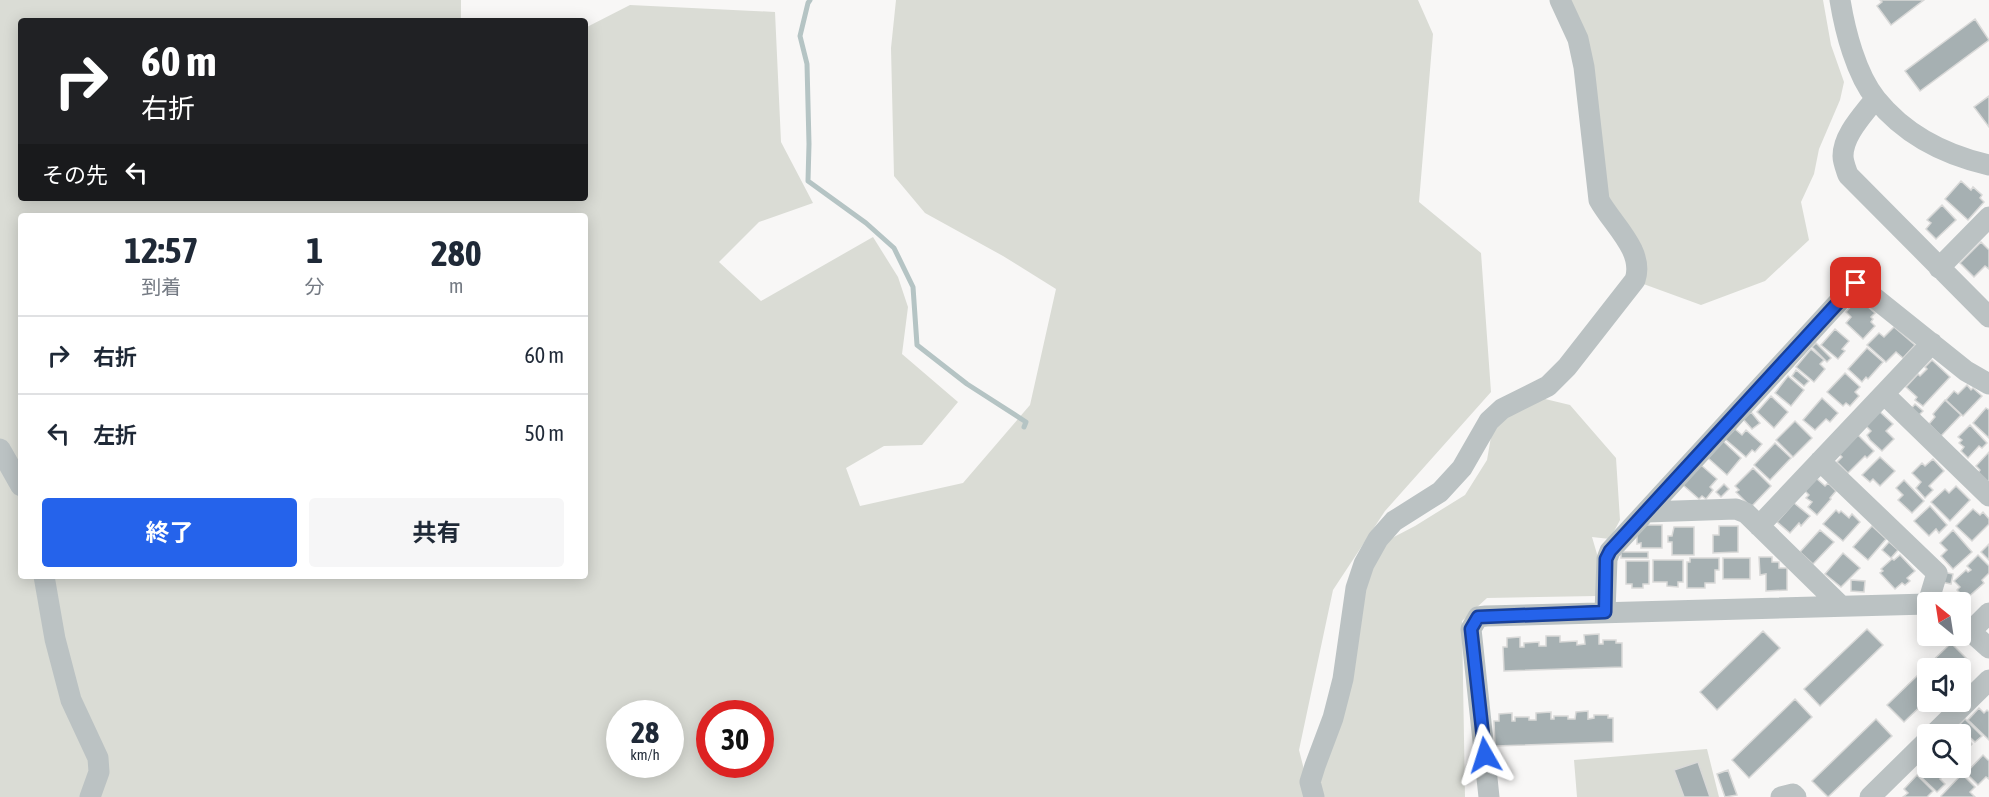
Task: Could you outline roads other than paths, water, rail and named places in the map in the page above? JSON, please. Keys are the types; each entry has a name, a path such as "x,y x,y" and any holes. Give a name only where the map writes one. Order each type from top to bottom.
{"street":[{"path":"1314,797 1310,782 1333,718 1343,679 1356,588 1364,564 1378,539 1394,521 1440,492 1462,468 1490,421 1502,410 1548,386 1567,367 1635,280 1639,268 1630,245 1599,200 1584,66 1578,39 1560,0"},
{"path":"1840,0 1844,24 1856,60 1875,99 1909,130 1935,148 1970,161 1989,165"},
{"path":"1875,99 1851,132 1845,145 1843,158 1848,175 1989,317"},
{"path":"1939,268 1989,218"},
{"path":"1605,612 1606,559 1610,551 1856,283 1966,371 1989,384"},
{"path":"1759,526 1932,343"},
{"path":"1884,394 1989,496"},
{"path":"0,449 18,481"},
{"path":"1820,461 1937,573 1931,592"},
{"path":"1646,512 1736,509 1746,513 1840,605"},
{"path":"45,579 55,639 71,700 98,758 99,772 90,797"},
{"path":"1489,797 1471,629 1478,617 1917,604"},
{"path":"1971,624 1989,613"},
{"path":"1971,632 1989,648"},
{"path":"1944,724 1989,680"},
{"path":"1870,797 1917,751"},
{"path":"1781,797 1793,794 1796,797"}],"waterway":[{"path":"810,0 800,36 807,64 808,181 866,223 894,248 913,287 917,345 967,384 1026,422 1024,427"}]}
